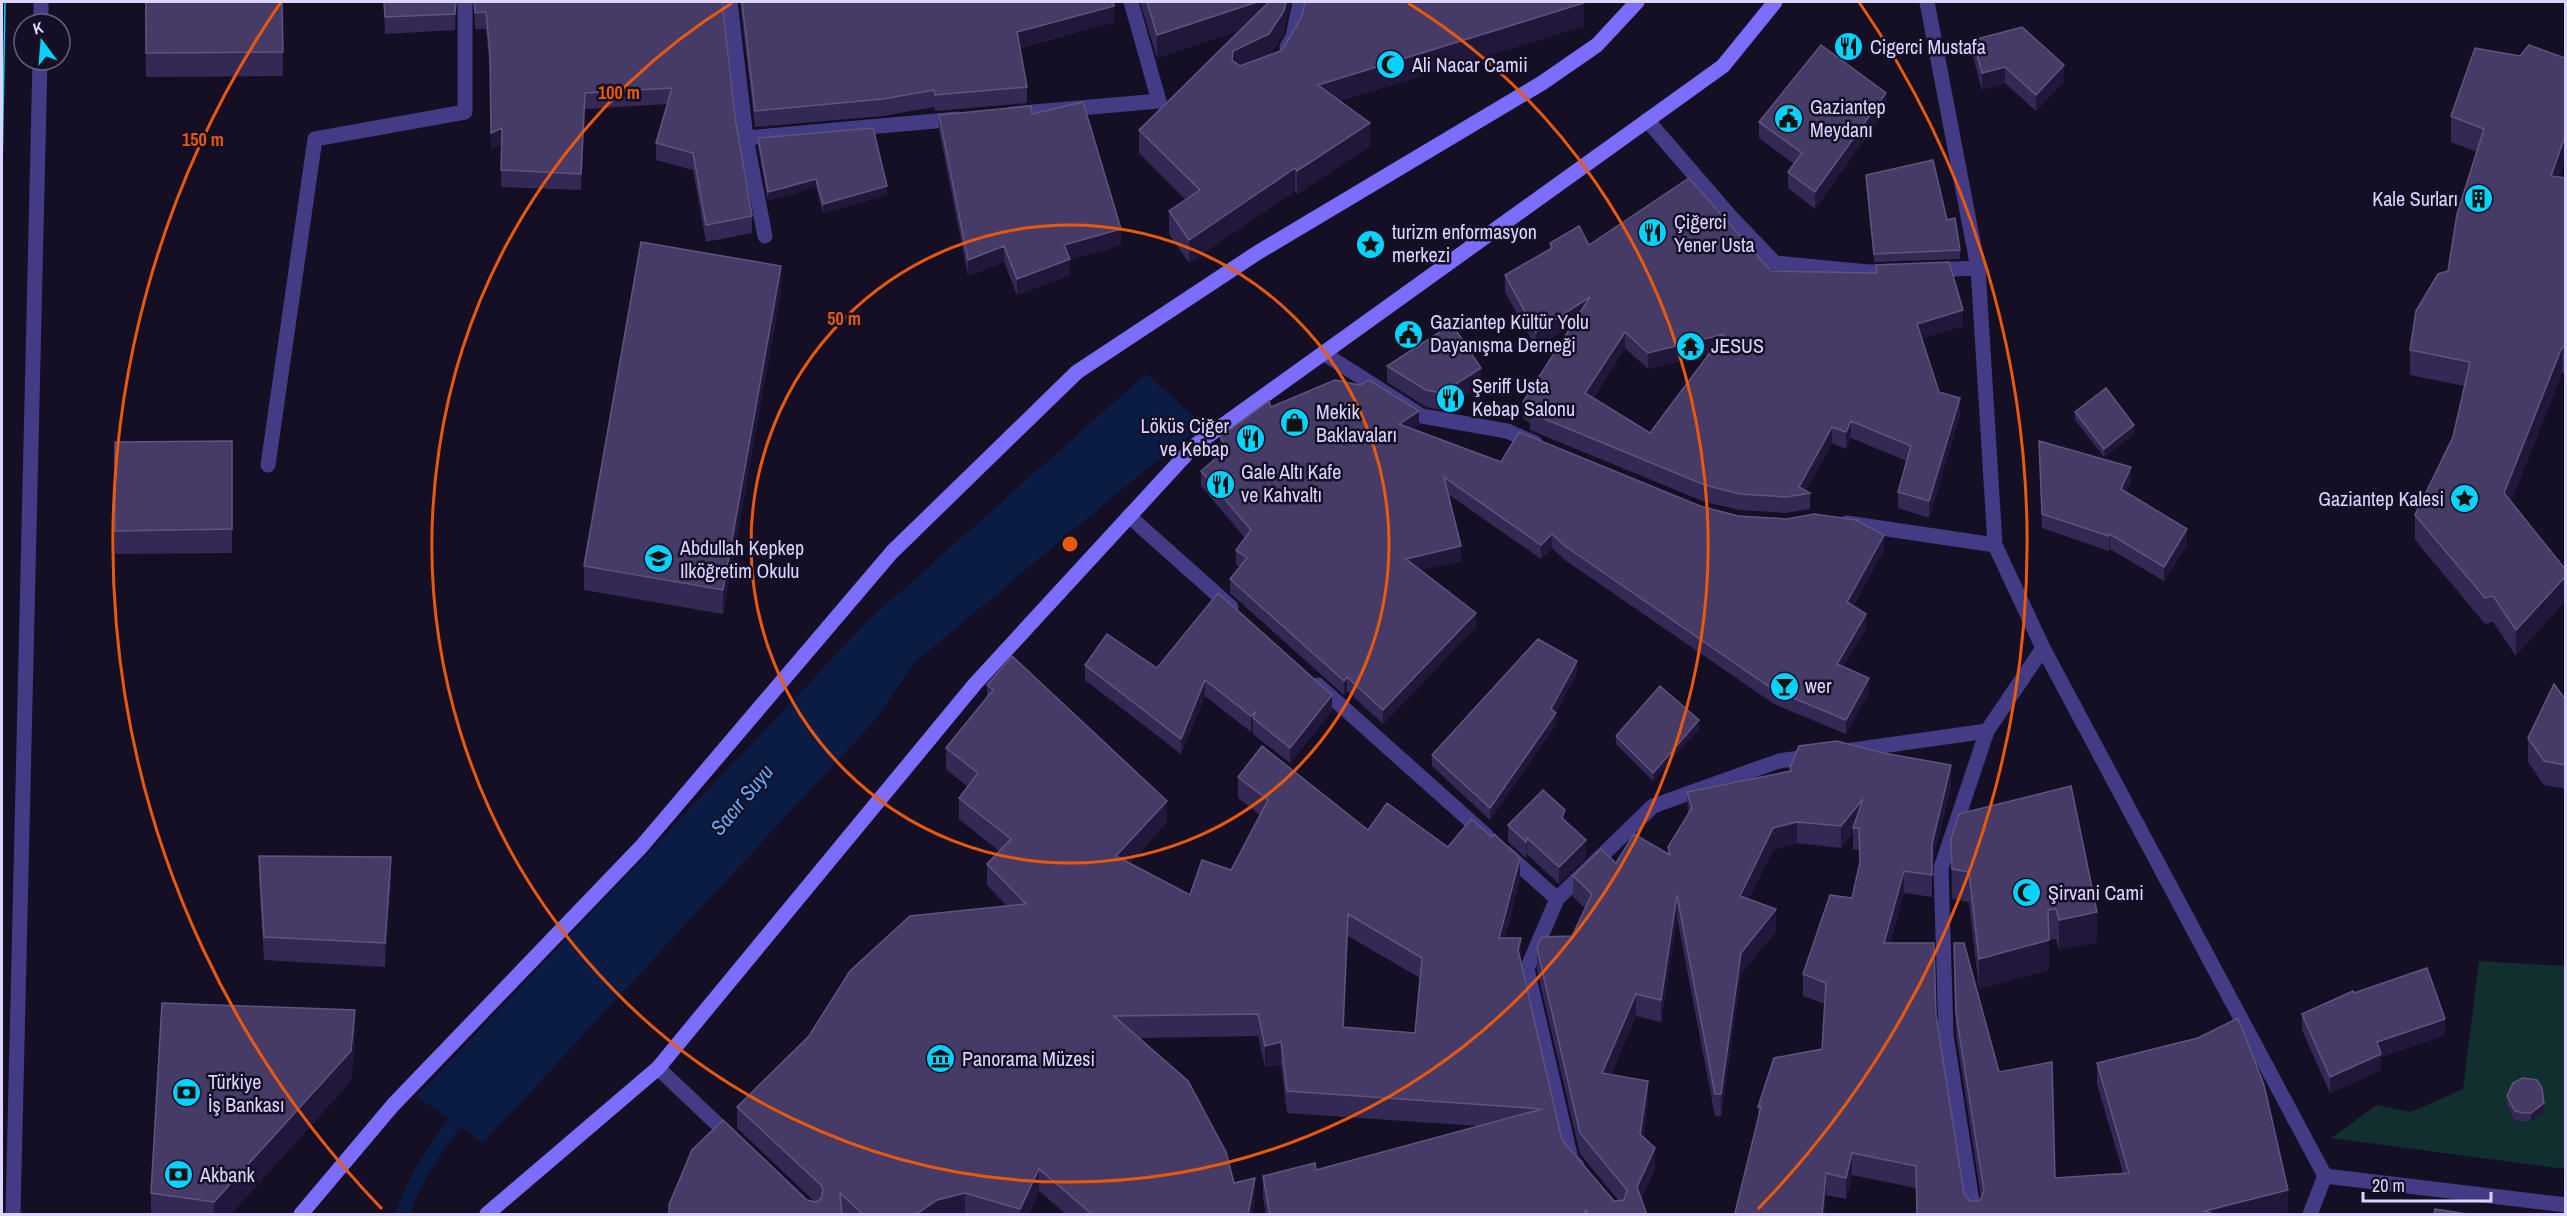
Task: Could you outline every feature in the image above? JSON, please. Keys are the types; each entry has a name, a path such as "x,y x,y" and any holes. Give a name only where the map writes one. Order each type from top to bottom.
{"main road":[{"path":"301,1215 393,1106 641,847 892,552 1077,372 1257,253 1542,83 1597,45 1637,2"},
{"path":"486,1215 658,1068 975,684 1194,446 1723,66 1774,2"}],"street":[{"path":"268,465 315,139 465,112 465,2"},
{"path":"730,2 746,138 765,236"},
{"path":"994,116 1159,100 1131,2"},
{"path":"1282,56 1293,37 1300,2"},
{"path":"1927,2 1978,268 1995,545 2043,648 2325,1176 2310,1215"},
{"path":"13,1215 40,72"},
{"path":"746,138 970,118"},
{"path":"1647,120 1730,216 1775,263 1869,272 1978,268"},
{"path":"1323,353 1422,416 1507,431 1550,449"},
{"path":"1129,516 1245,620"},
{"path":"1836,521 1995,545"},
{"path":"1974,1215 1946,1035 1941,868 1987,731 2043,648"},
{"path":"1308,676 1557,899"},
{"path":"1584,1175 1571,1159 1527,969 1557,899 1653,806 1779,761 1987,731"},
{"path":"658,1068 745,1149"},
{"path":"2325,1176 2565,1205"}],"green space":[{"path":"2479,961 2565,966 2565,1169 2331,1138 2377,1105 2411,1112 2463,1089"}],"water":[{"path":"1146,374 1204,425 1144,471 914,663 876,719 483,1143 417,1096 872,617"}],"building":[{"path":"146,2 282,2 283,52 146,53"},
{"path":"384,2 456,2 455,14 385,17"},
{"path":"474,2 722,2 736,123 752,216 706,225 693,153 656,143 672,88 585,93 581,174 501,170 502,128 491,133 490,54 486,12 475,13"},
{"path":"742,2 1113,2 1114,6 1017,32 1027,87 935,95 934,90 883,99 755,111"},
{"path":"1147,2 1257,2 1157,35"},
{"path":"1269,2 1286,2 1284,11 1269,34 1233,51 1232,60 1240,66 1280,51 1302,16 1305,2 1584,3 1318,85 1370,123 1297,171 1295,168 1189,240 1169,211 1200,190 1139,130"},
{"path":"2022,27 2064,65 2036,95 2005,67 1982,73 1973,40"},
{"path":"1821,45 1886,93 1815,192 1788,172 1802,153 1759,122"},
{"path":"2529,45 2565,58 2565,136 2551,176 2565,178 2565,348 2562,347 2504,493 2565,569 2565,577 2516,630 2493,596 2485,598 2415,515 2453,437 2470,362 2410,350 2416,311 2438,274 2448,271 2457,214 2484,129 2451,116 2475,48 2520,56"},
{"path":"1083,102 1121,229 1064,245 1070,259 1017,279 1004,246 968,260 939,115 1031,106 1032,114"},
{"path":"873,128 887,186 823,204 816,179 768,192 758,138"},
{"path":"1933,160 1947,220 1955,218 1960,250 1874,254 1866,175"},
{"path":"1689,178 1771,271 1877,273 1876,265 1949,262 1963,310 1917,324 1939,392 1960,398 1929,501 1898,492 1911,446 1851,421 1846,432 1832,427 1799,487 1810,493 1786,497 1740,494 1705,485 1530,413 1533,409 1523,402 1590,297 1536,332 1505,275 1552,248 1550,243 1579,226 1589,245","holes":["1625,332 1648,353 1724,334 1650,433 1585,393"]},
{"path":"641,242 781,266 723,590 584,566"},
{"path":"1452,324 1481,368 1442,393 1426,390 1387,366"},
{"path":"1335,380 1360,385 1369,380 1419,411 1399,424 1501,462 1519,432 1700,506 1738,516 1787,519 1814,514 1856,520 1884,535 1847,602 1866,614 1837,664 1869,678 1846,720 1774,690 1565,546 1552,534 1541,545 1444,477 1461,546 1406,559 1476,613 1383,710 1347,677 1344,681 1230,579 1247,558 1236,550 1251,530 1201,471 1228,448 1220,437 1269,401 1271,407"},
{"path":"2106,388 2134,425 2104,449 2075,412"},
{"path":"232,441 232,529 115,531 115,442"},
{"path":"2039,441 2131,467 2121,489 2187,529 2164,567 2110,534 2109,536 2042,514"},
{"path":"1218,593 1332,695 1290,748 1253,718 1256,711 1251,716 1205,680 1181,739 1085,665 1107,634 1157,668"},
{"path":"1538,639 1577,661 1551,709 1556,713 1490,808 1432,755"},
{"path":"1012,656 1167,801 1116,856 1190,895 1202,860 1231,870 1268,800 1238,777 1262,746 1368,830 1387,803 1448,847 1471,819 1492,837 1494,834 1520,858 1499,938 1521,938 1518,950 1562,1140 1614,1201 1624,1200 1627,1190 1580,1133 1537,948 1542,937 1572,936 1592,894 1573,876 1601,849 1616,863 1634,834 1670,855 1668,847 1692,808 1687,792 1791,771 1790,767 1799,746 1837,741 1883,753 1951,765 1932,844 1932,875 1904,871 1884,943 1934,943 1936,1015 1964,1194 1970,1201 1980,1200 1984,1191 1956,1013 1954,943 1964,943 1999,1072 2052,1062 2055,1178 2129,1173 2097,1063 2198,1038 2238,1018 2264,1085 2288,1190 2205,1211 2216,1215 1917,1215 1916,1166 1852,1153 1846,1178 1826,1173 1822,1215 1743,1215 1735,1213 1761,1107 1758,1107 1774,1058 1822,1049 1826,983 1803,974 1830,895 1852,898 1860,862 1859,828 1853,828 1863,799 1841,826 1797,822 1773,828 1740,896 1776,909 1741,953 1721,1094 1715,1094 1677,895 1661,1000 1636,994 1602,1073 1648,1081 1640,1134 1655,1148 1637,1187 1647,1215 1587,1215 1586,1209 1584,1215 1270,1215 1263,1176 1315,1163 1316,1170 1542,1109 1287,1091 1281,1042 1265,1046 1258,1014 1114,1016 1188,1081 1226,1152 1234,1183 1255,1178 1248,1215 1093,1215 1039,1169 1020,1209 965,1193 937,1200 915,1215 864,1215 840,1193 842,1215 669,1215 669,1205 692,1150 723,1120 807,1200 816,1202 821,1199 823,1190 821,1185 737,1107 809,1036 850,971 910,916 1026,904 987,864 1011,839 959,798 978,773 946,748 993,690 987,685","holes":["1348,914 1422,958 1415,1033 1343,1027"]},
{"path":"2554,684 2565,699 2565,765 2544,761 2528,738"},
{"path":"1660,686 1699,720 1653,773 1616,736"},
{"name":"Şirvani Cami","path":"2071,786 2097,912 2059,920 2056,909 2048,910 2049,940 1979,959 1969,872 1952,869 1951,839 1959,814"},
{"path":"1543,790 1565,810 1562,818 1586,840 1559,867 1527,838 1526,842 1508,825"},
{"path":"259,856 391,857 385,943 264,937"},
{"path":"2427,968 2445,1019 2377,1042 2381,1054 2330,1077 2302,1014 2353,991 2354,993"},
{"path":"162,1003 355,1010 351,1051 214,1202 151,1193"},
{"path":"2523,1078 2537,1080 2542,1088 2544,1103 2531,1113 2515,1111 2507,1096 2513,1083"},
{"path":"2435,1209 2467,1214 2434,1215"}],"waterway":[{"name":"Sacır Suyu","path":"402,1214 429,1159 466,1110"}],"tram line":[{"path":"2,173 5,2"}],"place":[{"name":"Cigerci Mustafa","path":"1849,47"},
{"name":"Ali Nacar Camii","path":"1391,65"},
{"name":"Gaziantep Meydanı","path":"1789,119"},
{"name":"Kale Surları","path":"2479,199"},
{"name":"Çiğerci Yener Usta","path":"1653,233"},
{"name":"turizm enformasyon merkezi","path":"1371,244"},
{"name":"Gaziantep Kültür Yolu Dayanışma Derneği","path":"1409,334"},
{"name":"JESUS","path":"1690,346"},
{"name":"Şeriff Usta Kebap Salonu","path":"1451,398"},
{"name":"Mekik Baklavaları","path":"1295,423"},
{"name":"Löküs Ciğer ve Kebap","path":"1250,438"},
{"name":"Gale Altı Kafe ve Kahvaltı","path":"1220,484"},
{"name":"Gaziantep Kalesi","path":"2465,499"},
{"name":"Abdullah Kepkep Ilköğretim Okulu","path":"659,559"},
{"name":"wer","path":"1784,686"},
{"name":"Şirvani Cami","path":"2027,893"},
{"name":"Panorama Müzesi","path":"941,1059"},
{"name":"Türkiye İş Bankası","path":"187,1093"},
{"name":"Akbank","path":"179,1175"}]}
